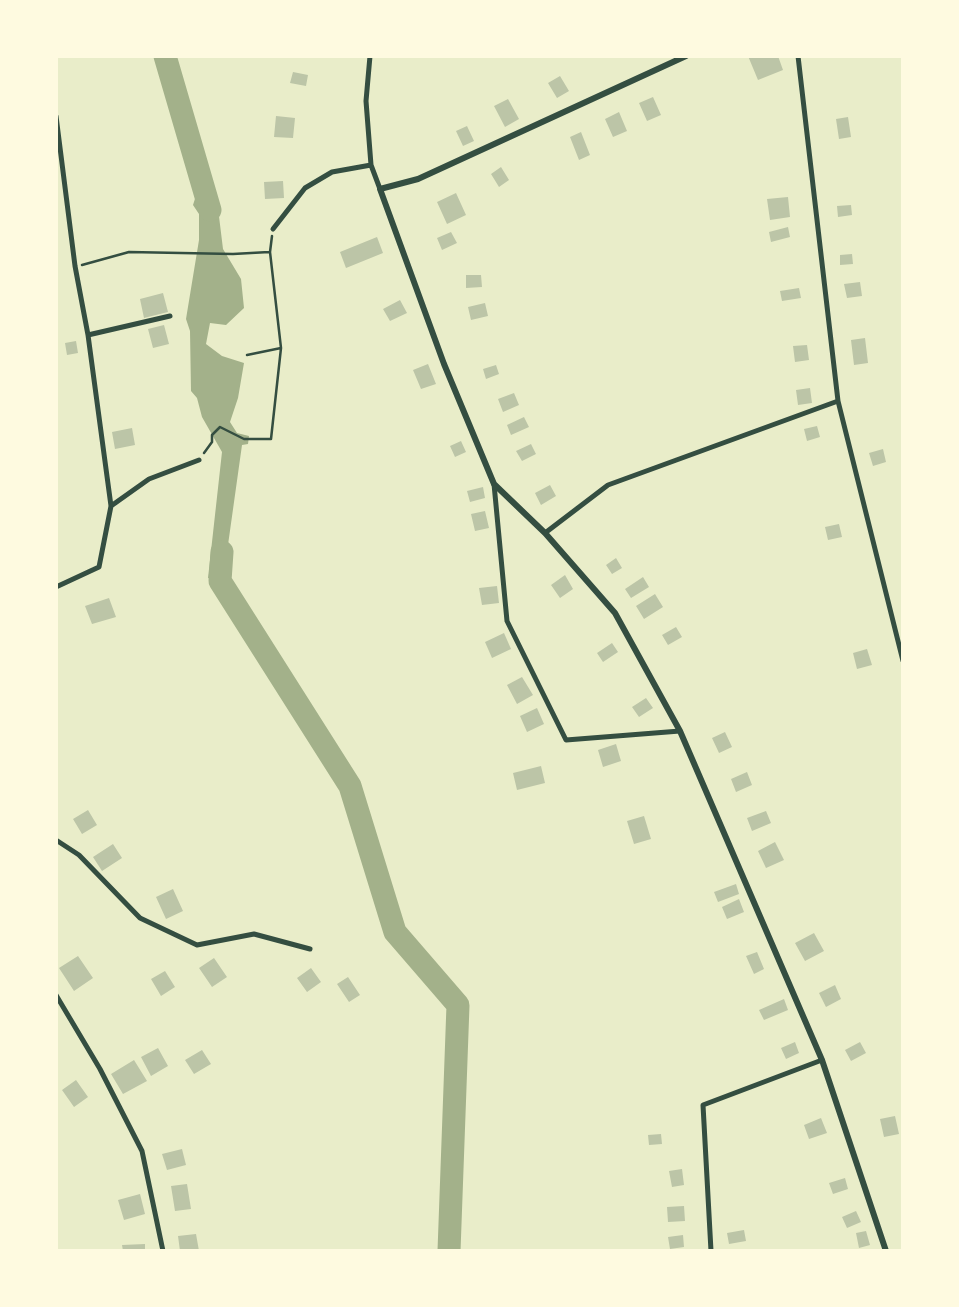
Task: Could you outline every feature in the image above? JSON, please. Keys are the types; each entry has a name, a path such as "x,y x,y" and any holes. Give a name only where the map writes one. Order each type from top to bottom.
{"street":[{"path":"370,56 366,101 371,165 444,364 494,484 507,621 566,740 680,730"},
{"path":"380,189 418,179 686,56"},
{"path":"798,56 838,401 903,662"},
{"path":"56,116 75,266 88,335 111,506 99,567 56,587"},
{"path":"273,229 305,188 332,172 371,165"},
{"path":"88,335 170,316"},
{"path":"545,533 608,485 838,401"},
{"path":"111,506 149,479 199,460"},
{"path":"494,484 545,533 615,613 680,730 822,1060 886,1251"},
{"path":"56,840 79,855 140,918 197,945 254,934 310,948"},
{"path":"56,995 100,1069 142,1151 163,1251"},
{"path":"711,1251 703,1105 822,1060"}],"path":[{"path":"199,460 212,442 212,435 220,427 244,439 271,439 281,348 270,252 273,229"},
{"path":"75,266 128,252 270,252"},
{"path":"247,355 281,348"}],"shaded area":[{"path":"201,180 216,192 223,249 241,279 244,308 226,325 210,323 206,344 222,356 244,363 238,398 230,422 237,433 249,436 248,444 242,445 227,552 232,575 220,581 208,578 222,452 202,417 197,398 191,391 190,331 186,319 199,240 199,214 193,205"}],"building":[{"path":"748,56 778,56 783,70 758,80"},
{"path":"293,72 308,75 306,86 290,83"},
{"path":"560,76 569,91 557,98 548,83"},
{"path":"653,97 661,115 647,121 639,103"},
{"path":"508,99 519,119 505,127 494,106"},
{"path":"619,112 627,131 613,137 605,119"},
{"path":"276,116 295,118 293,138 274,137"},
{"path":"848,117 851,137 839,139 836,119"},
{"path":"467,126 474,141 463,146 456,131"},
{"path":"581,132 590,155 579,160 570,137"},
{"path":"501,167 509,180 499,187 491,174"},
{"path":"283,181 284,198 265,199 264,182"},
{"path":"456,193 466,215 447,224 437,202"},
{"path":"788,197 790,217 770,220 767,199"},
{"path":"851,205 852,215 838,217 837,206"},
{"path":"788,227 790,237 771,242 769,232"},
{"path":"451,232 457,243 442,250 437,238"},
{"path":"377,237 383,253 346,268 340,252"},
{"path":"852,254 853,264 840,265 840,255"},
{"path":"466,275 481,275 482,287 466,288"},
{"path":"860,282 862,296 847,298 844,284"},
{"path":"799,288 801,298 782,301 780,291"},
{"path":"163,293 168,312 144,318 140,299"},
{"path":"400,300 407,313 390,321 383,309"},
{"path":"485,303 488,316 471,320 468,307"},
{"path":"164,325 169,344 153,348 148,329"},
{"path":"865,338 868,363 854,365 851,340"},
{"path":"76,341 78,353 67,355 65,343"},
{"path":"807,345 809,360 795,362 793,346"},
{"path":"428,364 436,384 421,389 413,370"},
{"path":"496,365 499,374 486,379 483,369"},
{"path":"810,388 812,403 798,405 796,390"},
{"path":"514,393 519,405 503,412 498,399"},
{"path":"524,417 529,427 511,435 507,425"},
{"path":"817,426 820,437 807,441 804,429"},
{"path":"132,428 135,445 115,449 112,432"},
{"path":"461,441 466,452 455,457 450,446"},
{"path":"531,444 536,454 522,461 516,451"},
{"path":"883,449 886,462 873,466 869,453"},
{"path":"550,485 556,496 541,505 535,493"},
{"path":"483,487 485,498 470,502 467,491"},
{"path":"485,511 489,528 475,531 471,514"},
{"path":"839,524 842,537 828,540 825,527"},
{"path":"616,558 622,568 612,574 606,565"},
{"path":"565,575 573,589 560,598 551,585"},
{"path":"643,577 649,587 631,598 625,589"},
{"path":"497,586 499,603 482,605 479,588"},
{"path":"655,594 663,607 644,619 636,606"},
{"path":"109,598 116,617 92,624 85,606"},
{"path":"676,627 682,637 668,645 662,635"},
{"path":"504,633 511,649 492,658 485,642"},
{"path":"612,643 618,652 603,662 597,653"},
{"path":"867,649 872,665 857,669 853,653"},
{"path":"522,677 533,695 517,704 507,685"},
{"path":"646,698 653,708 639,717 632,707"},
{"path":"537,708 544,724 527,732 520,716"},
{"path":"725,732 732,747 719,753 712,738"},
{"path":"616,744 621,761 603,767 598,750"},
{"path":"541,766 545,783 517,790 513,773"},
{"path":"747,772 752,785 736,792 731,779"},
{"path":"88,810 97,825 82,834 73,819"},
{"path":"766,811 771,823 752,831 747,818"},
{"path":"644,816 651,839 634,844 627,821"},
{"path":"775,842 784,860 766,868 758,851"},
{"path":"113,844 122,858 102,871 93,857"},
{"path":"736,884 739,894 718,902 714,892"},
{"path":"173,889 183,911 166,919 156,897"},
{"path":"739,899 744,912 727,919 722,907"},
{"path":"814,933 824,951 805,961 795,943"},
{"path":"757,952 764,969 754,974 746,956"},
{"path":"78,956 93,978 74,991 59,968"},
{"path":"214,958 227,977 212,987 199,968"},
{"path":"311,968 321,982 307,992 297,978"},
{"path":"165,971 175,987 161,996 151,979"},
{"path":"348,977 360,995 349,1002 337,984"},
{"path":"835,985 841,999 826,1007 819,993"},
{"path":"784,999 788,1010 764,1020 759,1010"},
{"path":"795,1042 799,1053 786,1059 781,1048"},
{"path":"860,1042 866,1053 851,1061 845,1050"},
{"path":"158,1048 168,1066 151,1076 141,1057"},
{"path":"202,1050 211,1064 194,1074 185,1060"},
{"path":"134,1060 147,1081 123,1094 111,1074"},
{"path":"76,1080 88,1097 74,1107 62,1090"},
{"path":"895,1116 899,1134 884,1137 880,1119"},
{"path":"821,1118 827,1133 809,1139 804,1125"},
{"path":"661,1134 662,1144 649,1145 648,1135"},
{"path":"182,1149 186,1165 167,1170 162,1154"},
{"path":"682,1169 684,1185 672,1187 669,1171"},
{"path":"845,1178 848,1189 833,1194 829,1183"},
{"path":"187,1184 191,1209 175,1211 171,1186"},
{"path":"140,1194 145,1214 124,1220 118,1200"},
{"path":"684,1206 685,1221 668,1222 667,1207"},
{"path":"856,1211 861,1222 847,1228 842,1217"},
{"path":"744,1230 746,1241 729,1244 727,1233"},
{"path":"866,1231 870,1245 859,1248 856,1233"},
{"path":"196,1234 199,1251 180,1251 178,1236"},
{"path":"683,1235 684,1247 670,1249 668,1237"},
{"path":"145,1244 145,1251 123,1251 122,1245"}],"waterway":[{"path":"165,56 210,210"},
{"path":"222,552 220,581 350,786 395,932 458,1005 449,1251"}]}
